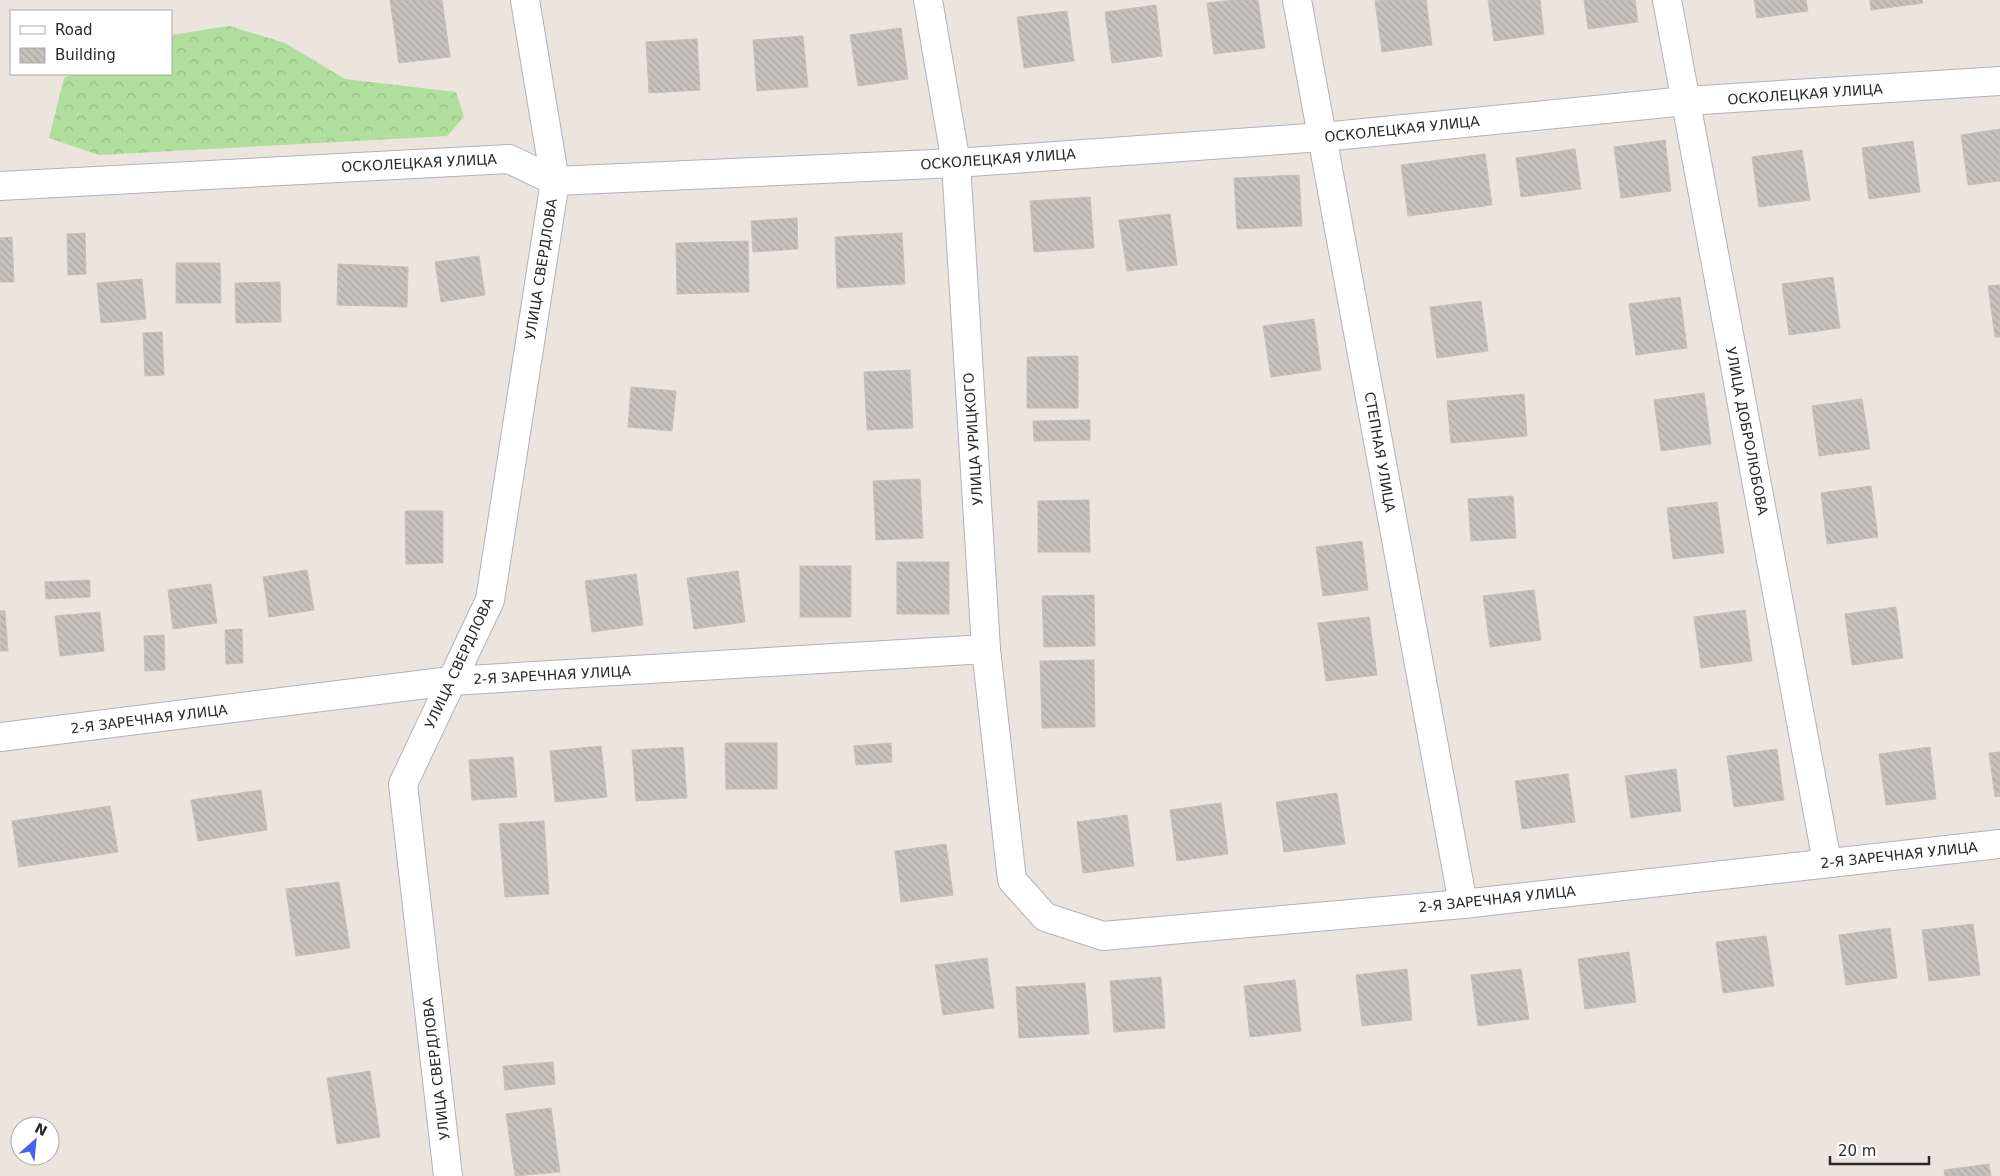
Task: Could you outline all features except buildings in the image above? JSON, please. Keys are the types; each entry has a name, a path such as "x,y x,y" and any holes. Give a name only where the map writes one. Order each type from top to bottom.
{"street":[{"name":"УЛИЦА СВЕРДЛОВА","path":"448,1176 403,784 490,600 555,182 524,0"},
{"name":"УЛИЦА УРИЦКОГО","path":"928,0 956,163 986,649 1012,880"},
{"name":"СТЕПНАЯ УЛИЦА","path":"1297,0 1463,904"},
{"name":"УЛИЦА ДОБРОЛЮБОВА","path":"1666,0 1827,862"},
{"name":"ОСКОЛЕЦКАЯ УЛИЦА","path":"0,186 509,158 555,182 956,163 1323,137 1686,101 2000,81"},
{"name":"2-Я ЗАРЕЧНАЯ УЛИЦА","path":"0,738 451,681 986,649"},
{"name":"2-Я ЗАРЕЧНАЯ УЛИЦА","path":"1012,880 1045,917 1103,936 1463,904 2000,844"}],"green space":[{"path":"229,26 285,43 345,79 456,92 464,117 447,136 99,155 49,138 64,78 70,75 172,75 172,35"}]}
